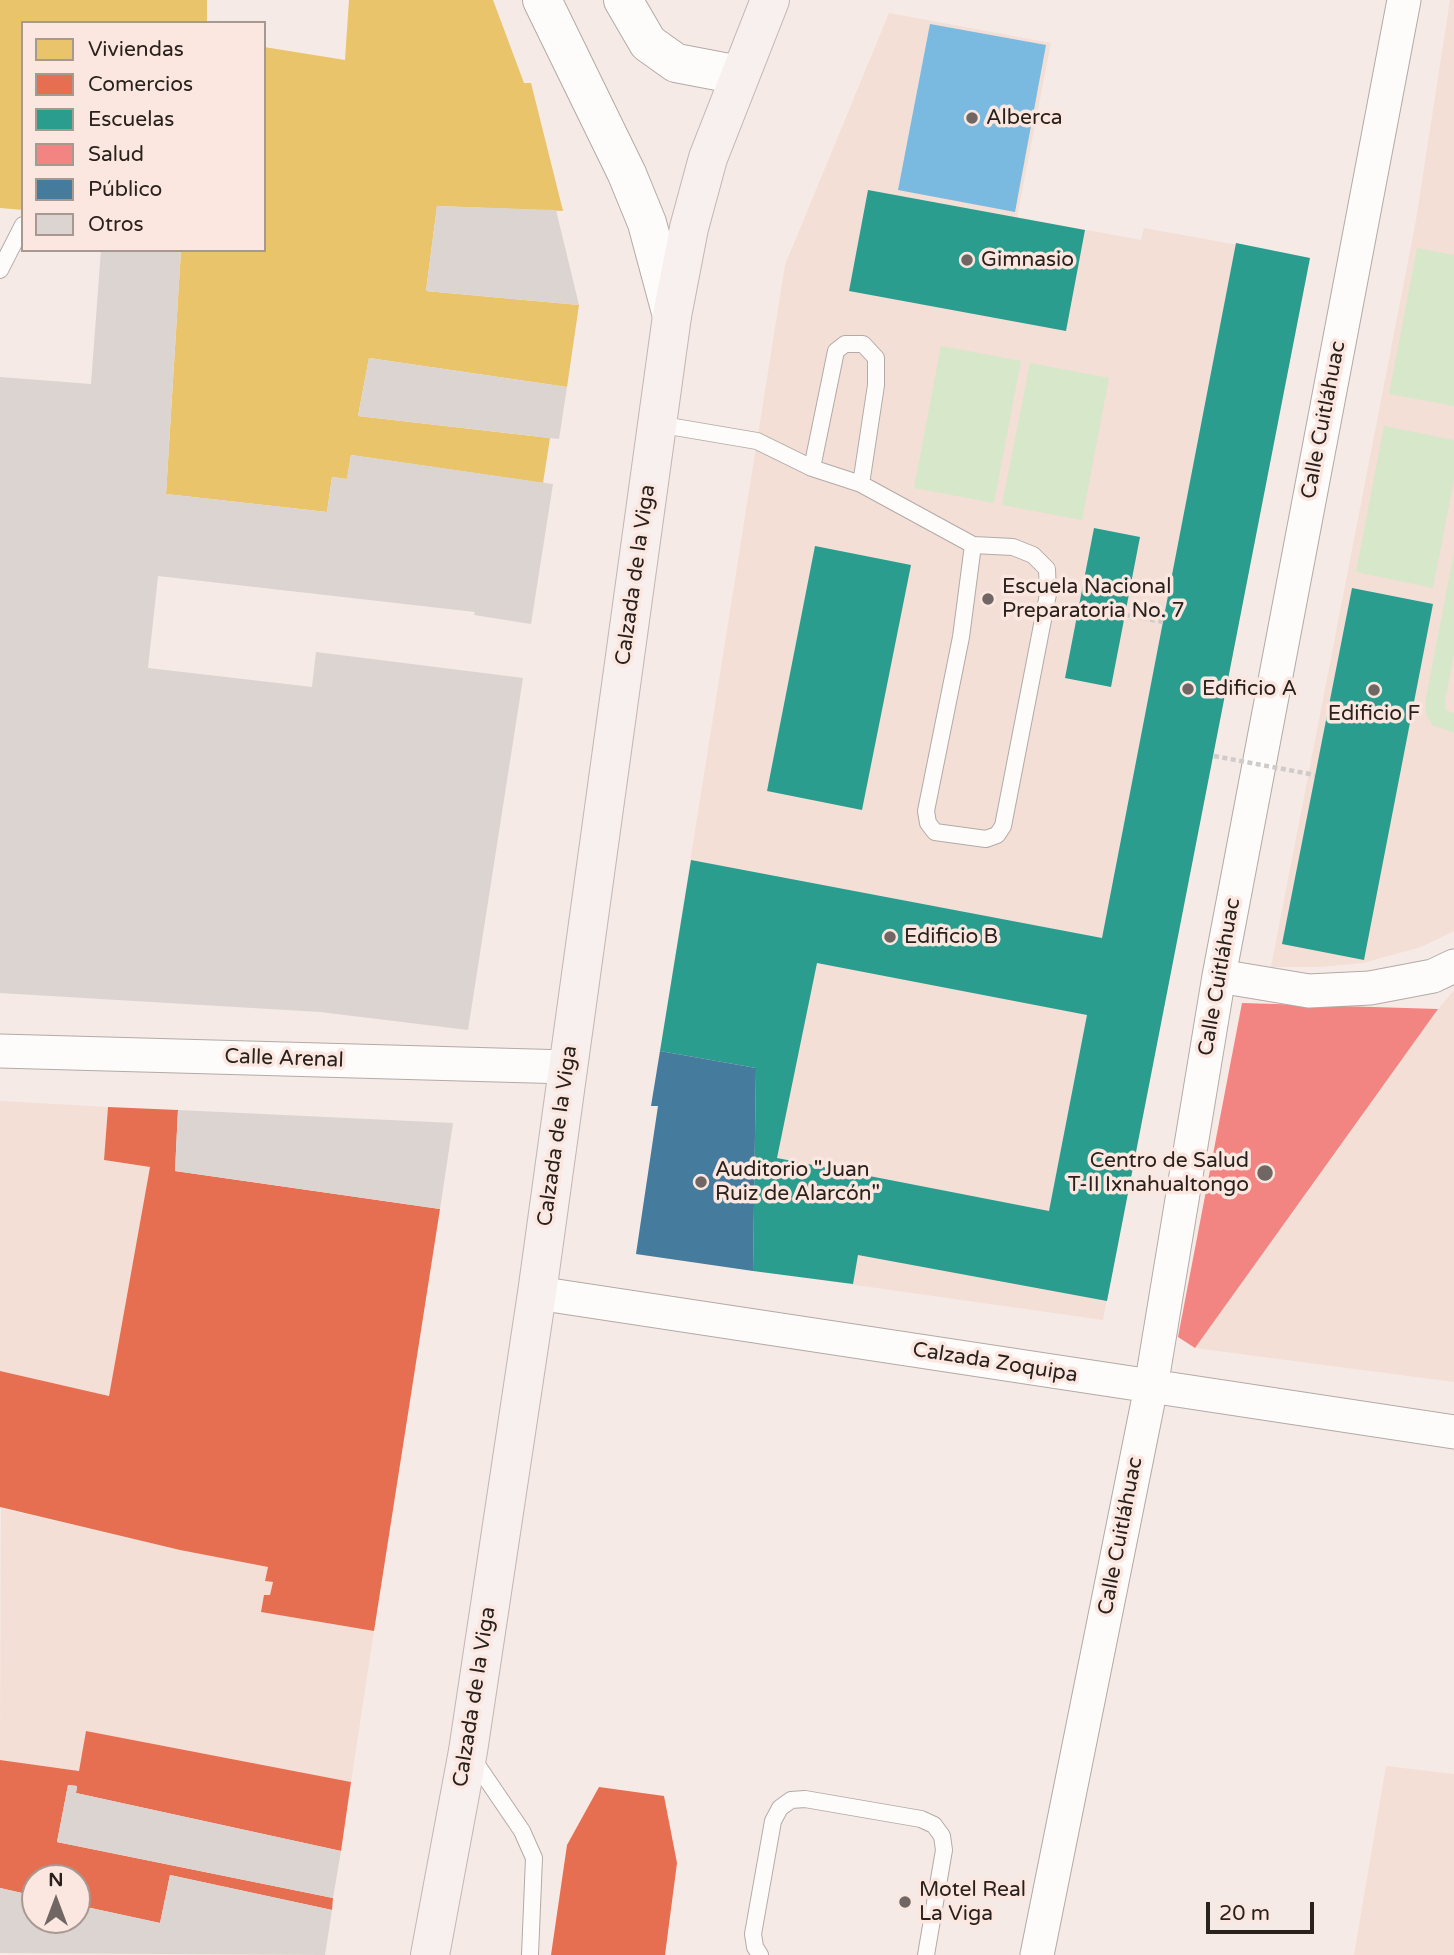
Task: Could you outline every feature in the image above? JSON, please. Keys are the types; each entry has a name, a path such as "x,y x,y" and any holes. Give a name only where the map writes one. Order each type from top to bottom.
{"main road":[{"name":"Calzada de la Viga","path":"430,1955 468,1751 537,1293 672,316 689,228 708,158 738,75 770,0"}],"street":[{"name":"Calzada de la Viga","path":"542,0 642,211 672,316"},
{"path":"623,0 648,43 676,63 738,75"},
{"name":"Calle Cuitláhuac","path":"1037,1955 1151,1387 1219,976 1404,0"},
{"path":"1219,976 1309,991 1370,988 1433,976 1454,966"},
{"name":"Calle Arenal","path":"0,1051 568,1067"},
{"name":"Calzada Zoquipa","path":"537,1293 1454,1432"}],"lane":[{"path":"0,270 21,229"},
{"path":"812,468 836,351 845,344 863,344 876,358 876,385 861,484"},
{"path":"657,424 757,441 812,468 861,484 973,545 1013,547 1033,555 1047,569 1048,594 1003,826 997,835 986,839 935,832 928,823 926,811 961,638 973,545"},
{"path":"468,1751 522,1831 534,1858 530,1955"},
{"path":"760,1955 755,1947 753,1934 773,1821 780,1808 791,1800 805,1799 921,1819 934,1825 942,1836 943,1850 926,1955"}],"path":[{"path":"1125,615 1163,622"},
{"path":"1214,756 1315,775"}],"shaded area":[{"path":"1450,0 1454,0 1454,931 1421,947 1363,963 1320,967 1271,967 1416,220"},
{"name":"Escuela Nacional Preparatoria No. 7","path":"889,13 1051,43 1017,217 1141,240 1144,228 1310,258 1103,1320 636,1254 658,1106 660,1051 785,265"},
{"path":"1454,990 1454,1382 1195,1348 1438,1009"},
{"path":"0,1101 108,1107 104,1160 150,1167 109,1396 0,1371"},
{"path":"1,1508 180,1550 268,1567 265,1581 273,1582 270,1595 264,1595 313,1621 374,1631 351,1782 86,1731 79,1771 0,1760"},
{"path":"1386,1766 1454,1774 1454,1955 1354,1955"}],"green space":[{"path":"1417,248 1454,255 1454,406 1389,394"},
{"path":"941,346 1021,361 994,503 914,488"},
{"path":"1030,363 1109,378 1082,520 1002,505"},
{"path":"1384,426 1454,440 1454,479 1433,588 1356,572"},
{"path":"1454,552 1454,654 1445,710 1454,713 1454,733 1432,725 1426,713 1426,698"}],"water":[{"name":"Alberca","path":"930,24 1046,45 1015,212 898,190"}],"building: Viviendas":[{"path":"0,0 207,0 207,21 21,21 21,210 0,208"},
{"path":"349,0 493,0 524,83 531,83 563,211 437,206 426,291 579,305 567,387 369,358 358,416 550,438 543,483 351,455 347,479 332,477 327,512 166,494 181,252 266,252 266,47 345,60"}],"building: Comercios":[{"path":"108,1107 178,1110 175,1171 440,1209 374,1631 261,1612 264,1595 270,1595 273,1582 265,1581 268,1567 180,1550 0,1507 0,1371 109,1396 150,1167 104,1160"},
{"path":"86,1731 351,1782 341,1851 76,1793 77,1786 68,1785 57,1842 333,1898 332,1910 170,1875 160,1923 91,1908 91,1864 21,1864 21,1893 0,1888 0,1760 79,1771"},
{"path":"599,1787 664,1796 677,1863 665,1955 551,1955 567,1845"}],"building: Escuelas":[{"name":"Gimnasio","path":"868,190 1085,230 1066,331 849,291"},
{"path":"1236,243 1310,258 1107,1301 858,1255 853,1284 753,1271 756,1068 660,1051 691,860 1102,938","holes":["817,963 1087,1015 1049,1211 777,1158"]},
{"path":"1094,528 1140,537 1111,687 1065,678"},
{"path":"815,546 911,565 862,810 767,791"},
{"name":"Edificio F","path":"1352,588 1433,604 1364,960 1282,944"}],"building: Salud":[{"name":"Centro de Salud T-II Ixnahualtongo","path":"1242,1003 1438,1009 1195,1348 1178,1337"}],"building: Público":[{"name":"Auditorio \"Juan Ruiz de Alarcón\"","path":"660,1051 756,1068 753,1271 636,1254 658,1106 651,1106"}],"building: Otros":[{"path":"437,206 556,210 579,305 426,291"},
{"path":"101,252 181,252 166,494 327,512 332,477 347,479 351,455 553,484 531,624 474,615 475,612 158,576 148,668 312,687 316,652 523,678 468,1030 320,1012 0,993 0,377 91,384"},
{"path":"369,358 567,387 559,439 358,416"},
{"path":"178,1110 453,1123 440,1209 175,1171"},
{"path":"68,1785 77,1786 76,1793 341,1851 333,1898 57,1842"},
{"path":"170,1875 332,1910 325,1955 0,1953 0,1888 21,1893 21,1934 91,1934 91,1908 160,1923"}],"place":[{"name":"Alberca","path":"972,118"},
{"name":"Gimnasio","path":"967,260"},
{"name":"Escuela Nacional Preparatoria No. 7","path":"988,599"},
{"name":"Edificio A","path":"1188,689"},
{"name":"Edificio F","path":"1374,690"},
{"name":"Edificio B","path":"890,937"},
{"name":"Centro de Salud T-II Ixnahualtongo","path":"1265,1173"},
{"name":"Auditorio \"Juan Ruiz de Alarcón\"","path":"701,1182"},
{"name":"Motel Real La Viga","path":"905,1902"}]}
